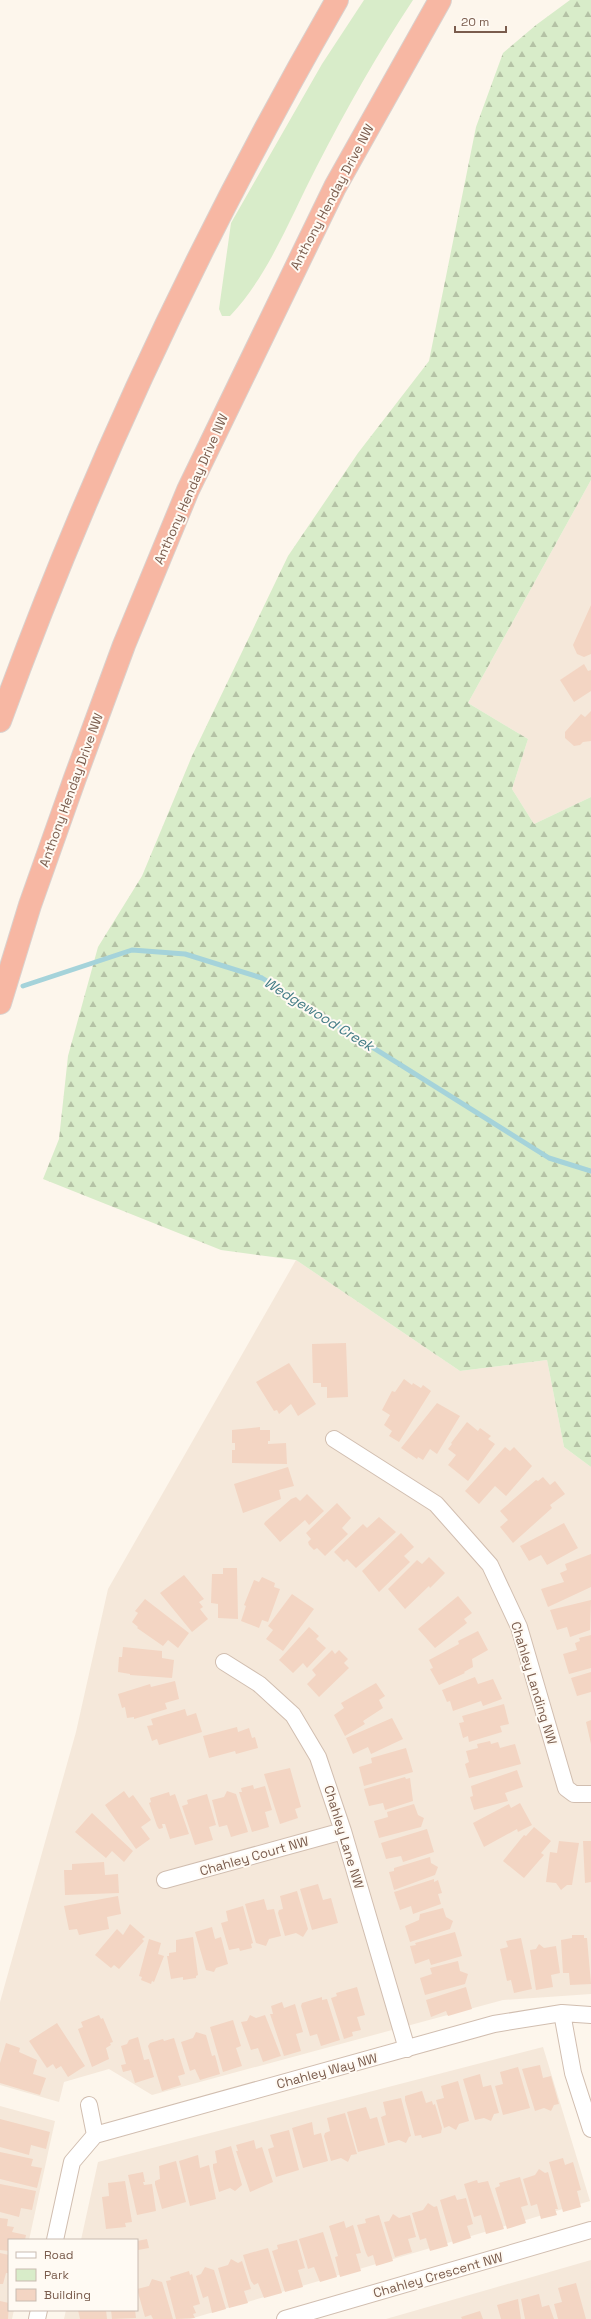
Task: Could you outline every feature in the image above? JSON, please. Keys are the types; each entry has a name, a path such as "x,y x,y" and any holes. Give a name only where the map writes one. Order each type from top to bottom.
{"highway":[{"path":"0,721 86,505 183,288 257,144 338,0"},
{"name":"Anthony Henday Drive NW","path":"0,1003 30,905 75,778 124,645 188,490 335,187 440,0"}],"street":[{"name":"Chahley Landing NW","path":"334,1439 436,1504 490,1565 519,1626 566,1788 574,1794 591,1794"},
{"name":"Chahley Lane NW","path":"224,1662 259,1684 293,1715 318,1757 343,1831 407,2049"},
{"name":"Chahley Court NW","path":"165,1880 343,1831"},
{"name":"Chahley Way NW","path":"95,2135 494,2024 562,2013 591,2015"},
{"path":"562,2013 573,2073 591,2129"},
{"path":"55,2239 72,2162 95,2135 89,2105"},
{"name":"Chahley Crescent NW","path":"285,2319 591,2230"}],"shaded area":[{"path":"591,480 591,797 534,824 512,789 528,739 468,703"},
{"path":"296,1260 460,1371 547,1360 564,1447 591,1467 591,1994 503,2000 152,2095 109,2069 64,2082 59,2102 0,2085 0,2002 76,1732 108,1589"},
{"path":"543,2047 590,2201 190,2319 64,2319 66,2311 138,2311 138,2239 81,2239 98,2162"},
{"path":"0,2106 55,2121 29,2239 8,2239 8,2311 14,2311 12,2319 0,2319"},
{"path":"591,2260 591,2319 386,2319"}],"green space":[{"path":"364,0 413,0 387,40 339,123 268,264 244,300 230,316 222,316 219,309 231,223 322,64"},
{"path":"570,0 591,0 591,480 468,703 528,739 512,789 534,824 591,797 591,1467 564,1447 547,1360 460,1371 296,1260 221,1250 43,1179 59,1139 68,1056 98,947 142,876 192,756 288,556 358,453 429,361 476,127 503,53 536,25"}],"building":[{"path":"591,605 591,654 584,657 577,654 573,645"},
{"path":"584,664 588,671 591,670 591,691 574,702 560,680"},
{"path":"591,711 591,741 583,742 580,745 574,746 565,738 565,732 581,714 585,717"},
{"path":"346,1343 348,1397 327,1398 327,1387 321,1387 321,1383 313,1383 312,1344"},
{"path":"289,1363 316,1404 298,1416 291,1404 279,1414 277,1410 274,1411 256,1382"},
{"path":"404,1379 412,1385 413,1383 421,1388 423,1385 431,1391 399,1442 389,1436 392,1431 384,1425 390,1415 382,1410 392,1391 395,1392"},
{"path":"437,1403 460,1416 437,1454 430,1449 423,1460 418,1457 417,1459 401,1448"},
{"path":"467,1422 478,1431 480,1428 491,1436 488,1439 495,1444 468,1481 448,1465 456,1455 448,1449"},
{"path":"260,1427 260,1430 270,1430 270,1441 268,1441 268,1444 286,1443 287,1464 232,1463 232,1450 235,1450 235,1443 232,1443 232,1430"},
{"path":"505,1447 510,1451 514,1447 532,1466 506,1496 495,1486 479,1504 465,1491"},
{"path":"288,1467 294,1486 279,1490 281,1499 243,1513 234,1484"},
{"path":"543,1477 550,1485 555,1481 565,1494 550,1505 552,1508 513,1543 500,1527 508,1520 500,1511 536,1480 538,1481"},
{"path":"307,1494 324,1511 309,1525 305,1520 280,1542 264,1524 265,1522 291,1499 296,1497 300,1501"},
{"path":"337,1503 351,1518 342,1528 348,1534 325,1556 317,1548 314,1550 309,1545 308,1542 311,1539 306,1533"},
{"path":"379,1517 396,1532 356,1568 347,1559 344,1562 334,1552 363,1524 367,1528"},
{"path":"564,1523 578,1548 547,1565 541,1555 529,1561 520,1546"},
{"path":"401,1533 414,1547 404,1556 410,1562 379,1592 362,1571"},
{"path":"591,1554 591,1587 548,1607 541,1589 564,1582 560,1573 567,1570 565,1564"},
{"path":"429,1557 445,1573 405,1609 388,1589 417,1560 422,1564"},
{"path":"223,1568 237,1568 238,1619 218,1618 218,1604 211,1603 212,1574 223,1574"},
{"path":"184,1575 204,1599 199,1602 203,1607 200,1609 208,1619 192,1632 160,1593"},
{"path":"262,1577 275,1583 274,1587 280,1589 268,1622 262,1620 259,1628 241,1621 246,1606 244,1605 254,1580 259,1582"},
{"path":"292,1594 314,1609 283,1651 266,1639 273,1630 268,1626"},
{"path":"458,1596 472,1613 464,1619 467,1623 435,1648 418,1629"},
{"path":"145,1599 189,1633 178,1648 168,1640 163,1646 137,1628 138,1627 132,1622 138,1613 135,1611"},
{"path":"591,1600 590,1630 570,1637 567,1627 557,1630 550,1610"},
{"path":"309,1627 319,1636 316,1639 326,1648 307,1668 303,1663 293,1673 279,1660"},
{"path":"478,1631 488,1650 472,1659 473,1667 464,1672 465,1673 439,1685 430,1669 433,1668 429,1660 459,1644 458,1641"},
{"path":"591,1635 591,1668 569,1674 563,1654 577,1650 575,1643 580,1641 579,1638"},
{"path":"123,1647 162,1651 162,1658 174,1660 172,1678 130,1675 118,1672 119,1657 122,1657"},
{"path":"332,1650 335,1654 339,1650 348,1659 344,1663 349,1668 319,1697 307,1684 316,1675 312,1670"},
{"path":"591,1672 591,1692 577,1696 571,1678"},
{"path":"475,1677 478,1684 493,1679 502,1699 483,1706 481,1701 453,1711 450,1701 447,1702 442,1690"},
{"path":"175,1681 179,1699 165,1703 167,1709 134,1719 134,1717 127,1718 125,1707 122,1708 118,1694 150,1684 151,1687"},
{"path":"376,1683 385,1696 379,1700 383,1708 363,1721 365,1724 345,1736 334,1715 344,1708 341,1703"},
{"path":"504,1704 509,1724 500,1726 502,1732 469,1742 468,1736 463,1738 459,1723 464,1722 462,1716"},
{"path":"185,1709 187,1716 196,1713 202,1732 159,1745 157,1739 152,1741 147,1726 153,1725 151,1719"},
{"path":"392,1718 403,1739 371,1754 368,1747 353,1754 346,1738"},
{"path":"591,1720 591,1744 586,1722"},
{"path":"237,1727 238,1732 249,1728 252,1738 255,1737 258,1748 236,1754 235,1751 209,1758 203,1736"},
{"path":"490,1741 491,1744 498,1742 500,1748 515,1744 521,1764 469,1778 465,1764 469,1762 466,1751 478,1748 477,1744"},
{"path":"406,1748 413,1772 364,1786 359,1767 372,1763 371,1758"},
{"path":"290,1768 301,1807 295,1809 298,1818 280,1824 264,1774"},
{"path":"517,1770 523,1787 505,1793 508,1801 474,1810 470,1797 473,1796 471,1786"},
{"path":"405,1777 406,1779 410,1778 413,1801 385,1810 383,1803 369,1806 364,1789"},
{"path":"253,1785 254,1789 265,1786 272,1810 265,1812 269,1827 252,1832 239,1792 242,1792 241,1788"},
{"path":"124,1791 129,1798 133,1795 151,1820 141,1827 150,1839 136,1849 105,1805"},
{"path":"227,1791 236,1794 248,1832 231,1837 227,1825 219,1827 212,1800 224,1797"},
{"path":"169,1792 170,1796 175,1794 189,1834 170,1839 165,1824 162,1824 163,1828 159,1829 157,1826 149,1803 151,1802 150,1798"},
{"path":"207,1794 216,1825 209,1827 213,1840 195,1845 182,1806 188,1804 187,1800"},
{"path":"520,1803 532,1825 518,1832 517,1829 484,1847 473,1823 509,1804 511,1808"},
{"path":"414,1804 418,1815 424,1818 421,1827 379,1838 374,1821 388,1817 387,1812"},
{"path":"92,1813 133,1851 124,1862 112,1851 106,1858 75,1832"},
{"path":"534,1827 551,1841 541,1853 544,1855 524,1878 503,1861 524,1835 526,1836"},
{"path":"427,1829 434,1852 403,1862 401,1856 386,1859 381,1843"},
{"path":"559,1841 579,1843 572,1885 567,1885 561,1890 556,1883 546,1882 550,1852 557,1853"},
{"path":"583,1841 591,1841 591,1882 585,1883"},
{"path":"430,1857 431,1863 438,1867 435,1875 394,1890 389,1872 394,1871 394,1868"},
{"path":"104,1862 105,1875 118,1874 119,1893 65,1895 64,1870 72,1870 72,1864"},
{"path":"434,1879 434,1882 438,1880 442,1893 438,1894 441,1904 413,1914 411,1906 400,1910 394,1892"},
{"path":"318,1884 323,1900 331,1898 338,1923 312,1930 300,1889"},
{"path":"297,1891 308,1929 303,1937 296,1933 285,1936 278,1913 279,1910 283,1909 280,1896"},
{"path":"118,1896 121,1914 107,1917 109,1929 79,1935 77,1929 69,1930 64,1906"},
{"path":"264,1899 267,1910 274,1909 281,1936 269,1939 266,1946 256,1943 245,1904"},
{"path":"243,1906 253,1943 251,1944 252,1948 240,1951 239,1948 229,1950 221,1923 228,1921 226,1911"},
{"path":"443,1908 446,1917 453,1921 450,1929 410,1942 405,1926 419,1920 420,1914"},
{"path":"130,1924 145,1937 142,1939 144,1941 119,1969 114,1965 111,1968 95,1955 117,1929 123,1935"},
{"path":"212,1927 215,1939 221,1937 228,1964 216,1968 214,1972 206,1970 195,1932"},
{"path":"455,1932 462,1956 431,1965 429,1959 415,1964 410,1946 416,1945 415,1943"},
{"path":"572,1935 584,1935 584,1938 587,1938 591,1984 570,1985 569,1973 563,1973 561,1940 572,1938"},
{"path":"193,1937 198,1975 196,1978 183,1980 183,1977 171,1979 167,1956 169,1956 169,1953 176,1952 176,1940"},
{"path":"521,1938 532,1989 514,1993 511,1980 507,1981 500,1949 508,1947 506,1941"},
{"path":"149,1939 161,1943 158,1954 164,1956 154,1982 152,1981 151,1984 141,1980 142,1977 139,1976"},
{"path":"539,1944 544,1948 556,1946 560,1973 551,1975 553,1987 536,1990 530,1950 536,1949"},
{"path":"458,1961 460,1971 468,1974 465,1984 425,1995 420,1978 432,1974 430,1968"},
{"path":"357,1987 365,2015 357,2017 361,2030 352,2032 353,2036 344,2039 331,1998 337,1996 336,1993"},
{"path":"466,1987 472,2009 448,2016 446,2011 431,2017 426,2000"},
{"path":"322,1997 322,2000 327,1999 340,2040 321,2046 317,2034 310,2036 301,2006 302,2003"},
{"path":"282,2002 284,2008 295,2004 303,2032 296,2034 301,2051 284,2056 270,2014 273,2014 271,2006"},
{"path":"99,2015 101,2019 103,2018 113,2042 106,2048 109,2059 92,2067 78,2029 83,2027 81,2022"},
{"path":"250,2015 256,2018 265,2015 281,2056 263,2062 258,2048 251,2050 241,2022 247,2021"},
{"path":"233,2020 241,2046 236,2048 242,2066 223,2072 210,2027"},
{"path":"57,2023 85,2066 68,2077 61,2066 56,2069 53,2064 47,2068 29,2041"},
{"path":"196,2032 206,2035 212,2056 215,2055 220,2074 200,2080 195,2069 190,2071 181,2042 193,2038"},
{"path":"138,2037 144,2060 149,2059 154,2077 135,2083 131,2070 123,2072 121,2065 126,2064 121,2046 127,2044 129,2040"},
{"path":"174,2038 185,2074 178,2076 181,2085 162,2091 148,2046 150,2043 163,2039 164,2041"},
{"path":"6,2043 20,2048 19,2052 37,2060 33,2074 46,2078 40,2095 0,2083 0,2063"},
{"path":"540,2065 543,2078 551,2076 559,2104 554,2105 551,2111 544,2108 535,2111 522,2069"},
{"path":"518,2067 530,2108 503,2115 495,2086 503,2084 500,2072"},
{"path":"480,2074 483,2087 491,2085 499,2113 494,2114 491,2121 484,2118 475,2120 463,2079"},
{"path":"458,2081 469,2121 459,2124 456,2130 449,2126 444,2128 436,2100 444,2098 441,2086"},
{"path":"422,2091 426,2103 432,2101 433,2105 435,2104 442,2128 441,2133 422,2138 421,2135 415,2136 405,2096"},
{"path":"401,2098 411,2136 406,2143 399,2140 388,2143 381,2117 386,2115 383,2102"},
{"path":"366,2107 370,2119 377,2117 385,2145 358,2152 347,2112"},
{"path":"345,2113 357,2154 351,2155 348,2162 341,2158 331,2161 324,2136 325,2133 330,2131 327,2118"},
{"path":"0,2119 50,2132 46,2149 31,2145 29,2155 0,2147"},
{"path":"312,2122 314,2135 321,2133 328,2161 303,2168 292,2128"},
{"path":"289,2130 299,2170 276,2177 268,2149 274,2147 270,2135"},
{"path":"254,2140 256,2149 262,2147 273,2182 250,2192 236,2151 238,2151 236,2145"},
{"path":"231,2146 242,2185 235,2191 230,2188 219,2192 213,2168 213,2164 217,2163 215,2151"},
{"path":"0,2152 33,2159 31,2166 42,2168 37,2188 0,2179"},
{"path":"198,2155 200,2168 209,2165 216,2199 190,2206 179,2161"},
{"path":"563,2158 565,2165 573,2162 581,2190 577,2191 581,2207 563,2212 549,2162"},
{"path":"176,2161 186,2202 162,2209 155,2184 155,2181 160,2179 159,2166"},
{"path":"539,2169 545,2173 548,2172 558,2209 555,2209 557,2215 541,2219 537,2204 531,2206 523,2179 535,2175"},
{"path":"143,2172 145,2182 143,2182 144,2185 152,2184 156,2211 137,2215 128,2175"},
{"path":"520,2177 528,2205 521,2207 526,2223 507,2229 495,2188 500,2186 499,2183"},
{"path":"477,2180 478,2183 488,2181 504,2229 486,2234 481,2215 474,2217 464,2184"},
{"path":"125,2181 132,2222 125,2223 126,2227 106,2229 102,2197 109,2196 108,2183"},
{"path":"0,2184 36,2191 32,2210 21,2208 19,2217 0,2212"},
{"path":"455,2195 457,2200 466,2198 473,2224 467,2226 471,2238 453,2244 440,2200"},
{"path":"428,2203 434,2207 437,2206 448,2246 430,2251 426,2238 420,2240 412,2213 423,2210"},
{"path":"393,2214 399,2218 410,2215 416,2237 408,2239 412,2252 395,2257 384,2222 389,2221"},
{"path":"379,2215 393,2261 376,2266 373,2255 368,2257 366,2253 357,2225 366,2223 365,2219"},
{"path":"0,2218 8,2219 7,2226 14,2227 12,2232 26,2235 25,2239 8,2239 8,2251 0,2250"},
{"path":"344,2221 346,2228 353,2225 361,2253 356,2254 361,2271 340,2277 335,2257 338,2256 329,2226"},
{"path":"323,2232 337,2277 320,2282 314,2267 308,2269 299,2239"},
{"path":"147,2239 149,2248 138,2250 138,2241"},
{"path":"297,2240 305,2268 298,2270 303,2287 285,2292 272,2251 278,2249 277,2245"},
{"path":"268,2248 282,2293 264,2298 258,2283 254,2285 251,2281 243,2255"},
{"path":"0,2253 8,2255 8,2273 6,2273 3,2284 0,2284"},
{"path":"231,2259 238,2263 242,2261 251,2289 244,2291 248,2303 229,2308 218,2268 228,2265"},
{"path":"205,2267 214,2270 226,2309 212,2313 208,2296 203,2298 196,2276 201,2274"},
{"path":"189,2271 190,2275 192,2274 200,2304 193,2306 196,2313 193,2314 195,2318 176,2319 166,2281 171,2280 170,2277"},
{"path":"152,2279 162,2282 173,2319 153,2319 151,2315 145,2317 138,2289 149,2286"},
{"path":"576,2283 586,2319 558,2319 554,2304 562,2302 558,2288"},
{"path":"539,2294 542,2307 549,2305 554,2319 525,2319 521,2299"},
{"path":"518,2299 521,2319 501,2319 497,2305"},
{"path":"0,2301 8,2303 8,2319 0,2319"},
{"path":"78,2311 106,2311 107,2319 80,2319"},
{"path":"111,2311 135,2311 136,2318 112,2319"},
{"path":"480,2311 483,2319 462,2319 461,2317"}],"waterway":[{"name":"Wedgewood Creek","path":"23,986 132,950 185,954 262,978 549,1158 591,1171"}]}
